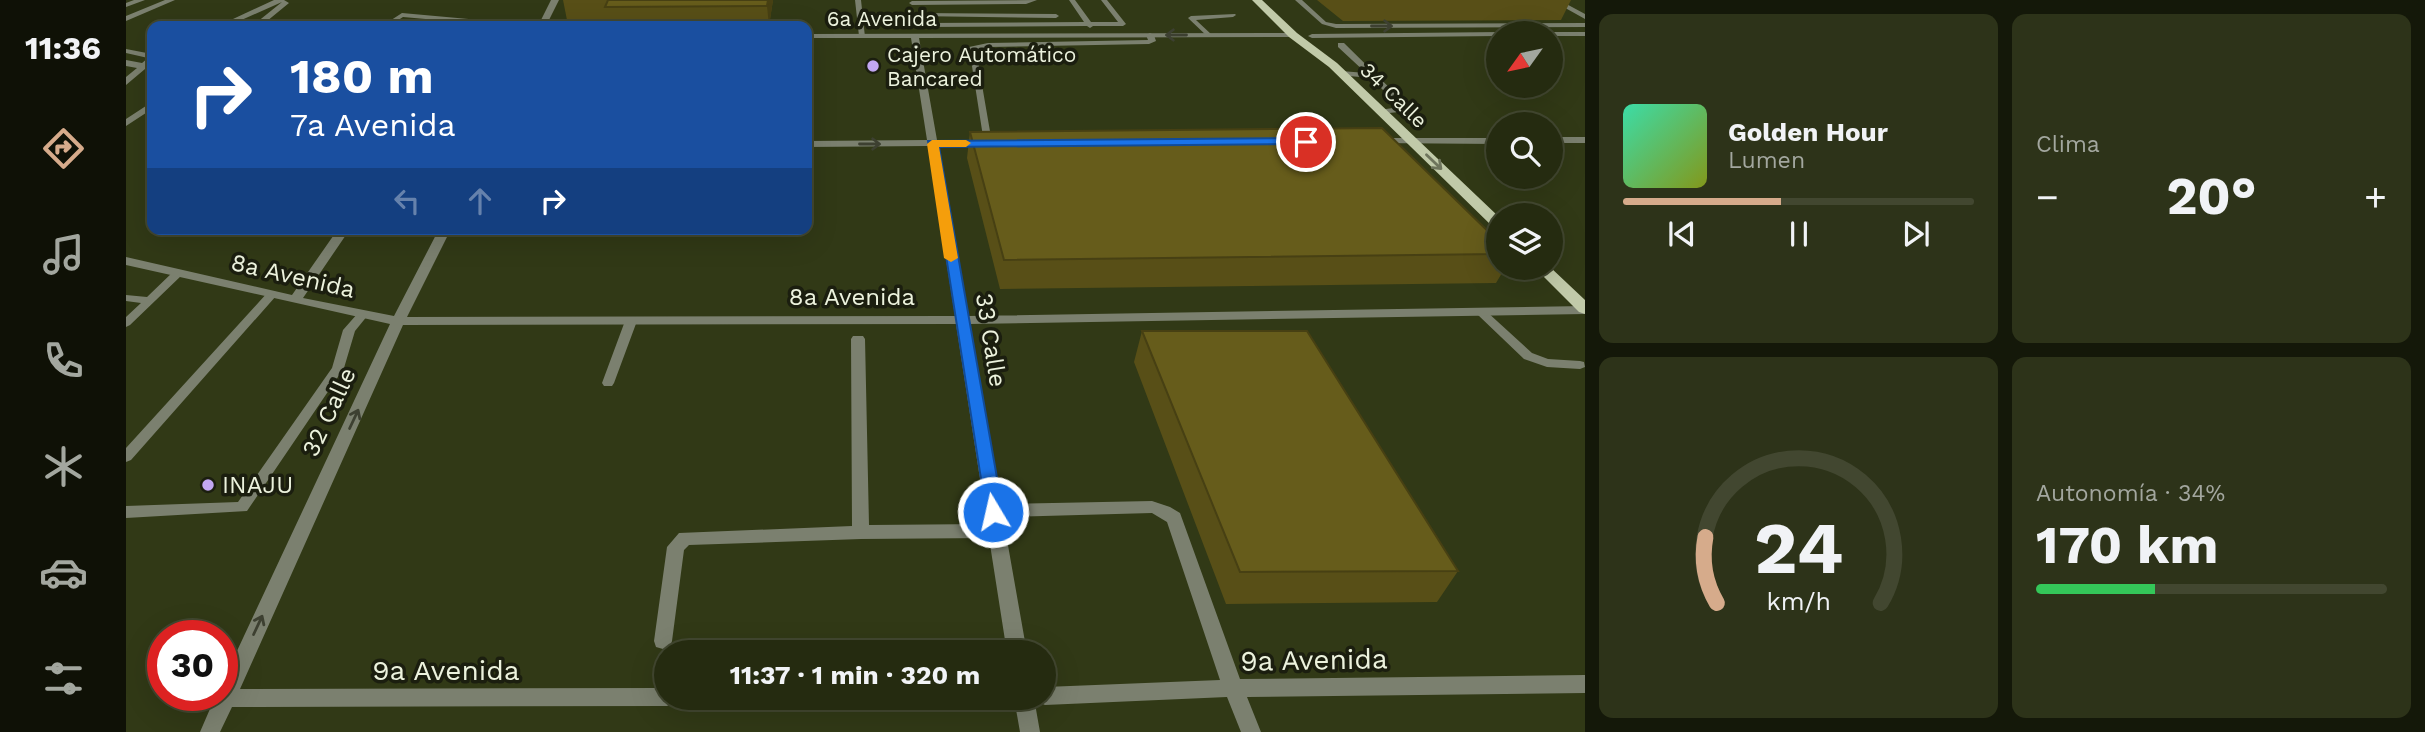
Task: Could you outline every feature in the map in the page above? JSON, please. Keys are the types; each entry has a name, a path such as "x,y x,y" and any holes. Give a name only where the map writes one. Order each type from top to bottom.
{"main road":[{"name":"34 Calle","path":"1257,0 1298,31 1486,212"},
{"path":"1298,31 1312,36 1337,69"},
{"path":"1555,280 1585,309"}],"street":[{"path":"126,5 141,0"},
{"path":"126,19 172,0"},
{"path":"233,21 280,0"},
{"path":"262,21 289,0"},
{"path":"544,21 555,0"},
{"path":"1563,32 1583,28"},
{"name":"6a Avenida","path":"812,36 1208,35 1298,31"},
{"path":"1312,36 1340,40 1486,34"},
{"name":"33 Calle","path":"915,36 1015,640"},
{"path":"126,51 147,60"},
{"path":"126,63 147,62"},
{"path":"126,82 147,65"},
{"path":"126,122 147,107"},
{"path":"1563,140 1585,140"},
{"path":"1371,141 1486,141"},
{"path":"812,145 1002,143"},
{"path":"296,299 340,235"},
{"name":"32 Calle","path":"238,670 398,321 442,235"},
{"name":"8a Avenida","path":"126,261 398,321 961,320 1482,313 1585,309"},
{"path":"858,339 861,532"},
{"path":"993,512 1152,507 1164,510 1174,518 1251,732"},
{"path":"663,640 676,547 685,538 996,531"},
{"name":"9a Avenida","path":"1056,696 1233,688 1585,684"},
{"name":"9a Avenida","path":"238,698 654,697"},
{"path":"1026,710 1030,732"},
{"name":"32 Calle","path":"210,732 219,711"}],"lane":[{"path":"858,0 863,36"},
{"path":"929,36 911,1 1034,0"},
{"path":"1072,0 1090,26"},
{"path":"925,25 1123,24 1104,0"},
{"path":"1298,0 1324,23 1336,26 1583,28"},
{"path":"1554,0 1585,17"},
{"path":"393,21 402,15 469,21"},
{"path":"916,15 1056,16"},
{"path":"1009,15 1016,25"},
{"path":"1208,35 1191,18 1233,15"},
{"path":"1568,19 1583,28"},
{"path":"1336,26 1340,40 1406,109 1382,112"},
{"path":"988,143 972,49 988,45 1149,43 1152,41 1150,35"},
{"path":"1337,69 1373,76"},
{"path":"126,323 178,273"},
{"path":"126,457 272,294"},
{"path":"126,298 148,300"},
{"path":"1482,313 1528,356 1538,360 1583,366"},
{"path":"126,512 242,507 338,368 349,330 362,315"},
{"path":"608,383 631,321"}],"building":[{"path":"608,0 768,0 767,6 605,7"},
{"path":"1382,128 1486,229 1486,254 1004,260 970,132"},
{"path":"1142,331 1307,331 1458,571 1240,572"}],"slow traffic":[{"path":"951,258 932,144 966,143"}],"place":[{"name":"Cajero Automático Bancared","path":"873,66"},
{"name":"INAJU","path":"208,485"}],"route":[{"path":"993,512 932,144 1306,142"}]}
